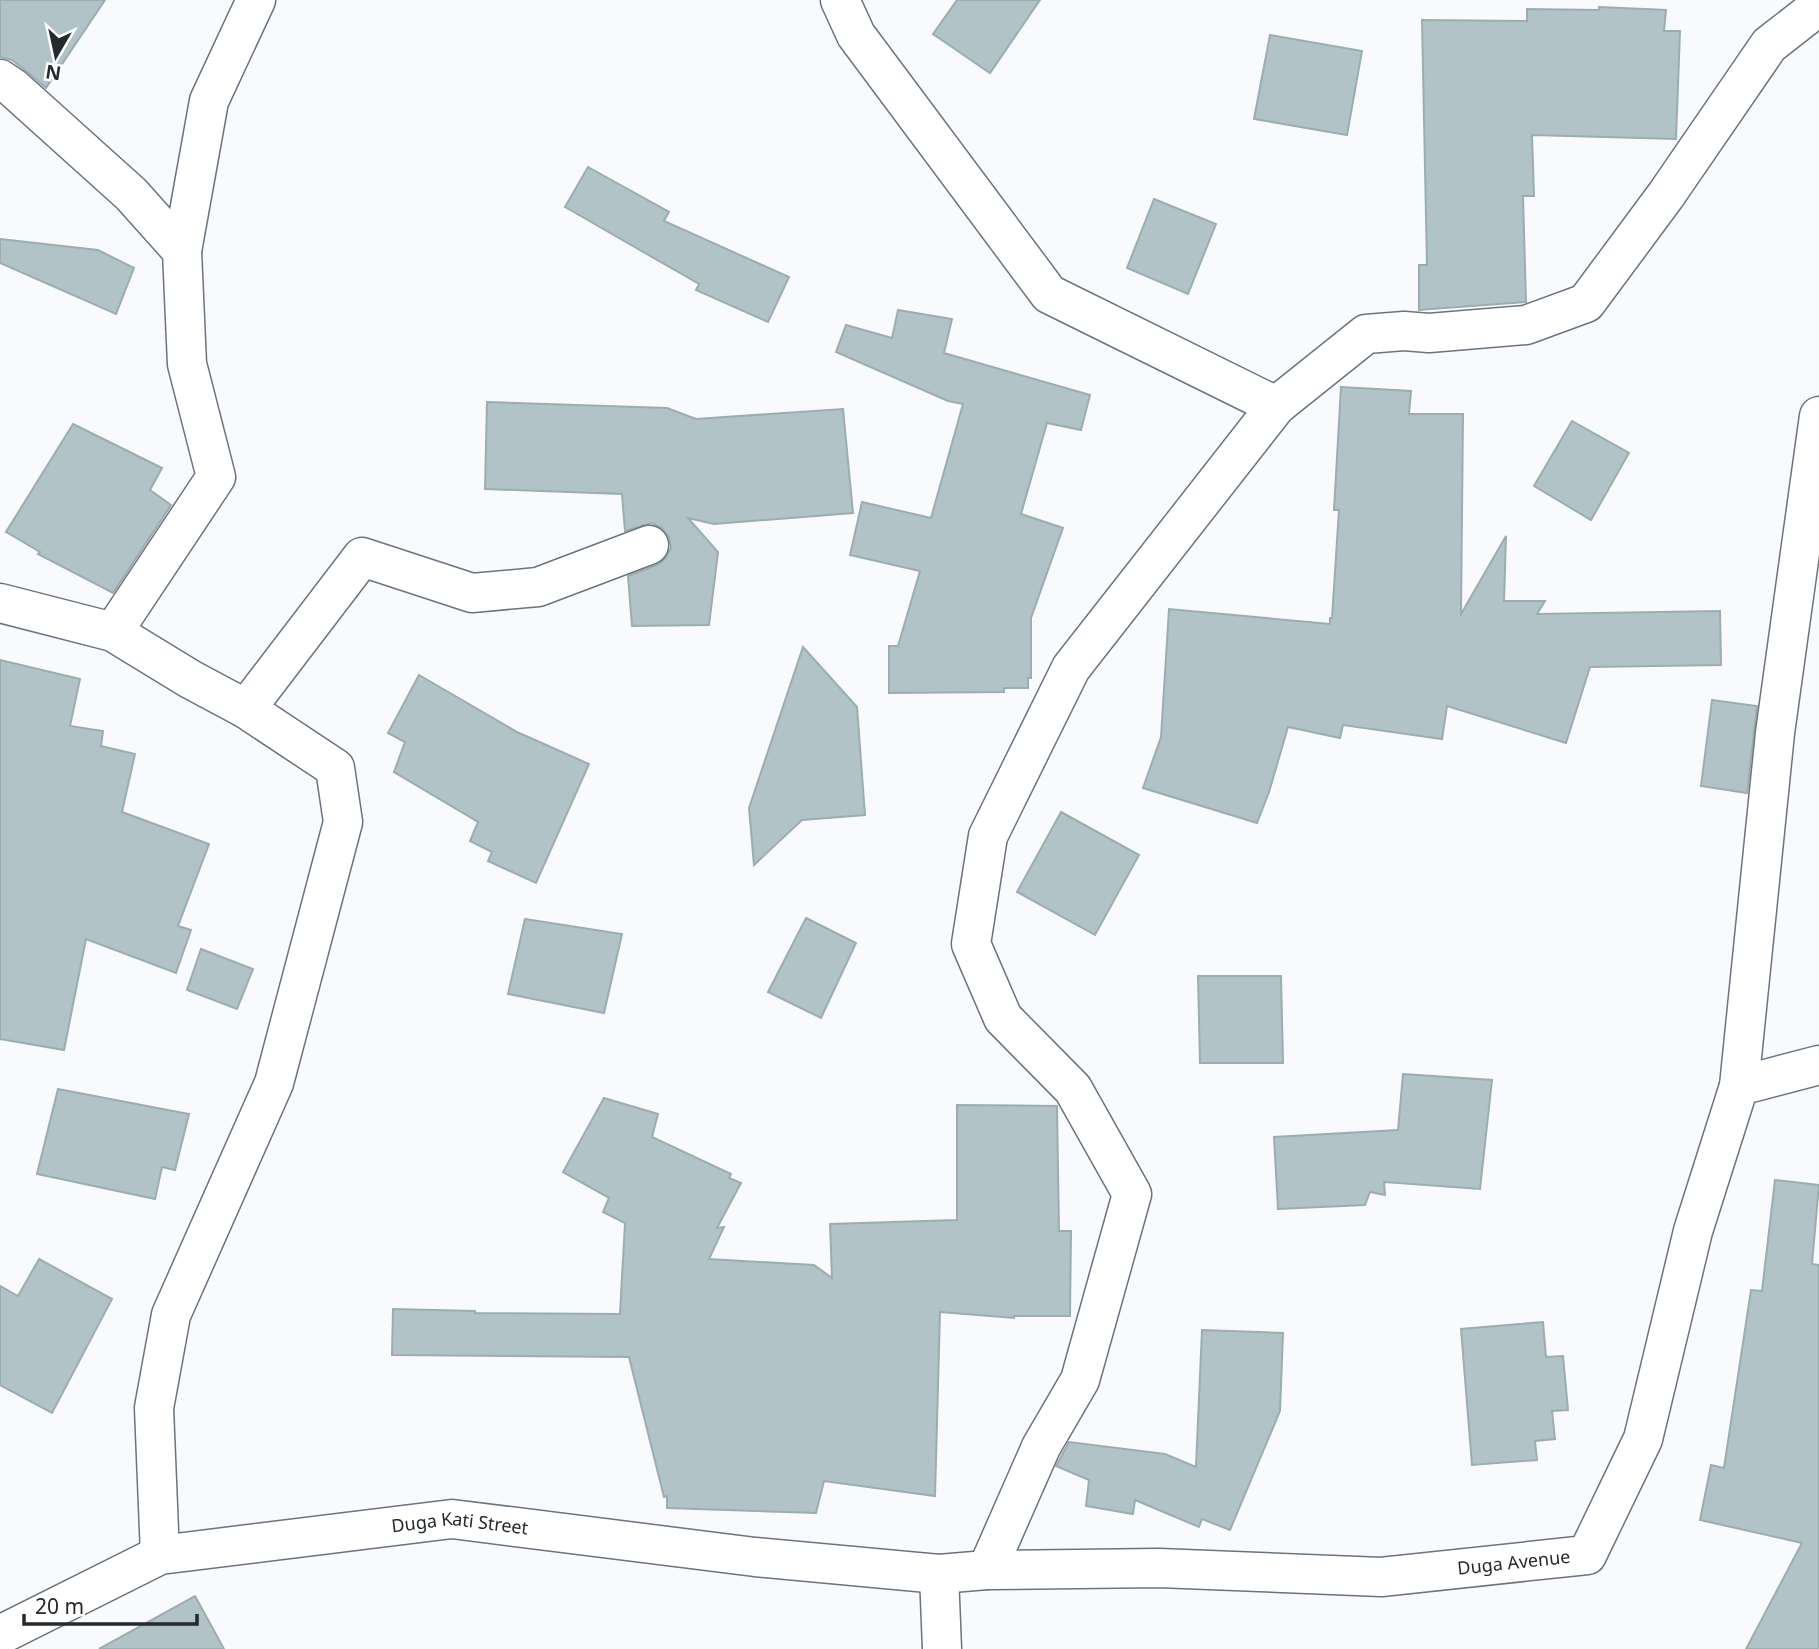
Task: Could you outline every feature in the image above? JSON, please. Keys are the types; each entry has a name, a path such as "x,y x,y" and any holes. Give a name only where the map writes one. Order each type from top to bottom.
{"street":[{"path":"113,632 216,477 187,364 181,251 209,101 256,0"},
{"path":"840,0 856,35 1049,294 1276,406"},
{"path":"987,1570 1041,1447 1080,1380 1132,1194 1073,1090 1003,1018 971,944 988,836 1070,668 1276,406 1366,334 1404,331 1429,334 1526,325 1586,303 1667,195 1769,45 1819,6"},
{"path":"0,79 131,194 181,251"},
{"path":"1819,416 1775,733 1740,1086 1819,1065"},
{"path":"246,709 362,557 472,593 538,587 649,545"},
{"path":"0,603 113,632 246,709 335,768 343,822 274,1083 171,1315 154,1408 160,1555"},
{"name":"Duga Avenue","path":"939,1574 987,1570 1160,1568 1381,1577 1587,1555 1643,1439 1693,1231 1740,1086"},
{"name":"Duga Kati Street","path":"0,1635 160,1555 452,1519 755,1557 939,1574"},
{"path":"939,1574 942,1649"}],"building":[{"path":"0,0 105,0 46,88 12,60 0,57"},
{"path":"957,0 1040,0 990,73 933,34"},
{"path":"1599,7 1666,10 1664,31 1680,31 1676,139 1532,135 1534,196 1523,196 1526,302 1419,310 1419,265 1427,265 1422,20 1527,21 1527,9 1599,10"},
{"path":"1270,35 1362,51 1347,135 1254,119"},
{"path":"588,167 669,212 664,221 789,277 768,322 696,290 699,284 565,207"},
{"path":"1154,199 1216,224 1188,294 1127,268"},
{"path":"0,239 98,250 134,268 116,314 0,263"},
{"path":"898,310 952,319 944,353 1090,395 1081,430 1047,423 1021,514 1063,528 1031,618 1031,678 1028,678 1028,688 1004,688 1004,692 889,693 889,646 898,646 920,571 850,555 862,502 931,518 963,404 948,401 836,352 846,325 892,338"},
{"path":"1341,387 1411,391 1409,414 1463,414 1461,614 1506,536 1504,601 1545,601 1537,614 1720,611 1721,665 1590,667 1566,743 1447,706 1442,739 1343,725 1340,738 1288,727 1257,823 1143,788 1161,737 1169,609 1330,624 1339,510 1334,510"},
{"path":"487,402 667,408 696,419 843,409 853,513 714,524 688,518 718,552 709,625 632,626 628,576 657,565 665,559 671,548 669,537 662,528 652,523 625,531 622,494 485,489"},
{"path":"1572,421 1629,453 1591,520 1534,486"},
{"path":"73,424 162,468 150,490 171,505 113,593 38,554 40,552 6,532"},
{"path":"803,647 857,707 865,815 802,820 754,865 749,808"},
{"path":"0,660 80,679 70,726 103,731 101,746 135,754 122,812 209,844 178,926 191,930 176,973 86,939 64,1050 0,1039"},
{"path":"419,675 517,732 589,764 536,883 488,861 492,852 470,841 478,822 394,772 405,742 388,733"},
{"path":"1712,700 1757,706 1747,793 1701,786"},
{"path":"1061,812 1139,855 1095,935 1017,892"},
{"path":"806,918 856,943 821,1018 768,992"},
{"path":"525,919 622,934 604,1013 508,994"},
{"path":"201,949 253,969 237,1009 187,990"},
{"path":"1198,976 1281,976 1283,1063 1200,1063"},
{"path":"1403,1074 1492,1080 1480,1189 1384,1182 1385,1195 1370,1192 1365,1205 1278,1209 1274,1137 1398,1130"},
{"path":"58,1089 189,1114 175,1170 162,1167 155,1199 37,1174"},
{"path":"604,1098 658,1114 652,1137 731,1174 729,1178 741,1183 717,1228 724,1227 709,1259 814,1265 832,1278 830,1224 957,1220 957,1105 1057,1106 1059,1231 1071,1231 1070,1316 1014,1318 940,1312 935,1496 824,1481 816,1513 667,1508 667,1496 664,1497 629,1357 392,1355 393,1309 475,1313 620,1314 625,1223 603,1212 609,1198 563,1172"},
{"path":"1775,1180 1819,1185 1812,1264 1819,1265 1819,1649 1746,1649 1802,1543 1700,1520 1711,1465 1724,1468 1751,1290 1762,1291"},
{"path":"39,1259 112,1299 52,1413 0,1385 0,1286 18,1296"},
{"path":"1543,1322 1546,1357 1563,1356 1568,1410 1552,1411 1555,1439 1535,1441 1537,1460 1472,1465 1461,1329"},
{"path":"1202,1330 1283,1333 1280,1411 1230,1530 1202,1519 1199,1527 1135,1500 1133,1514 1086,1506 1089,1480 1056,1466 1069,1442 1165,1454 1196,1467"},
{"path":"195,1596 224,1649 99,1649"}]}
